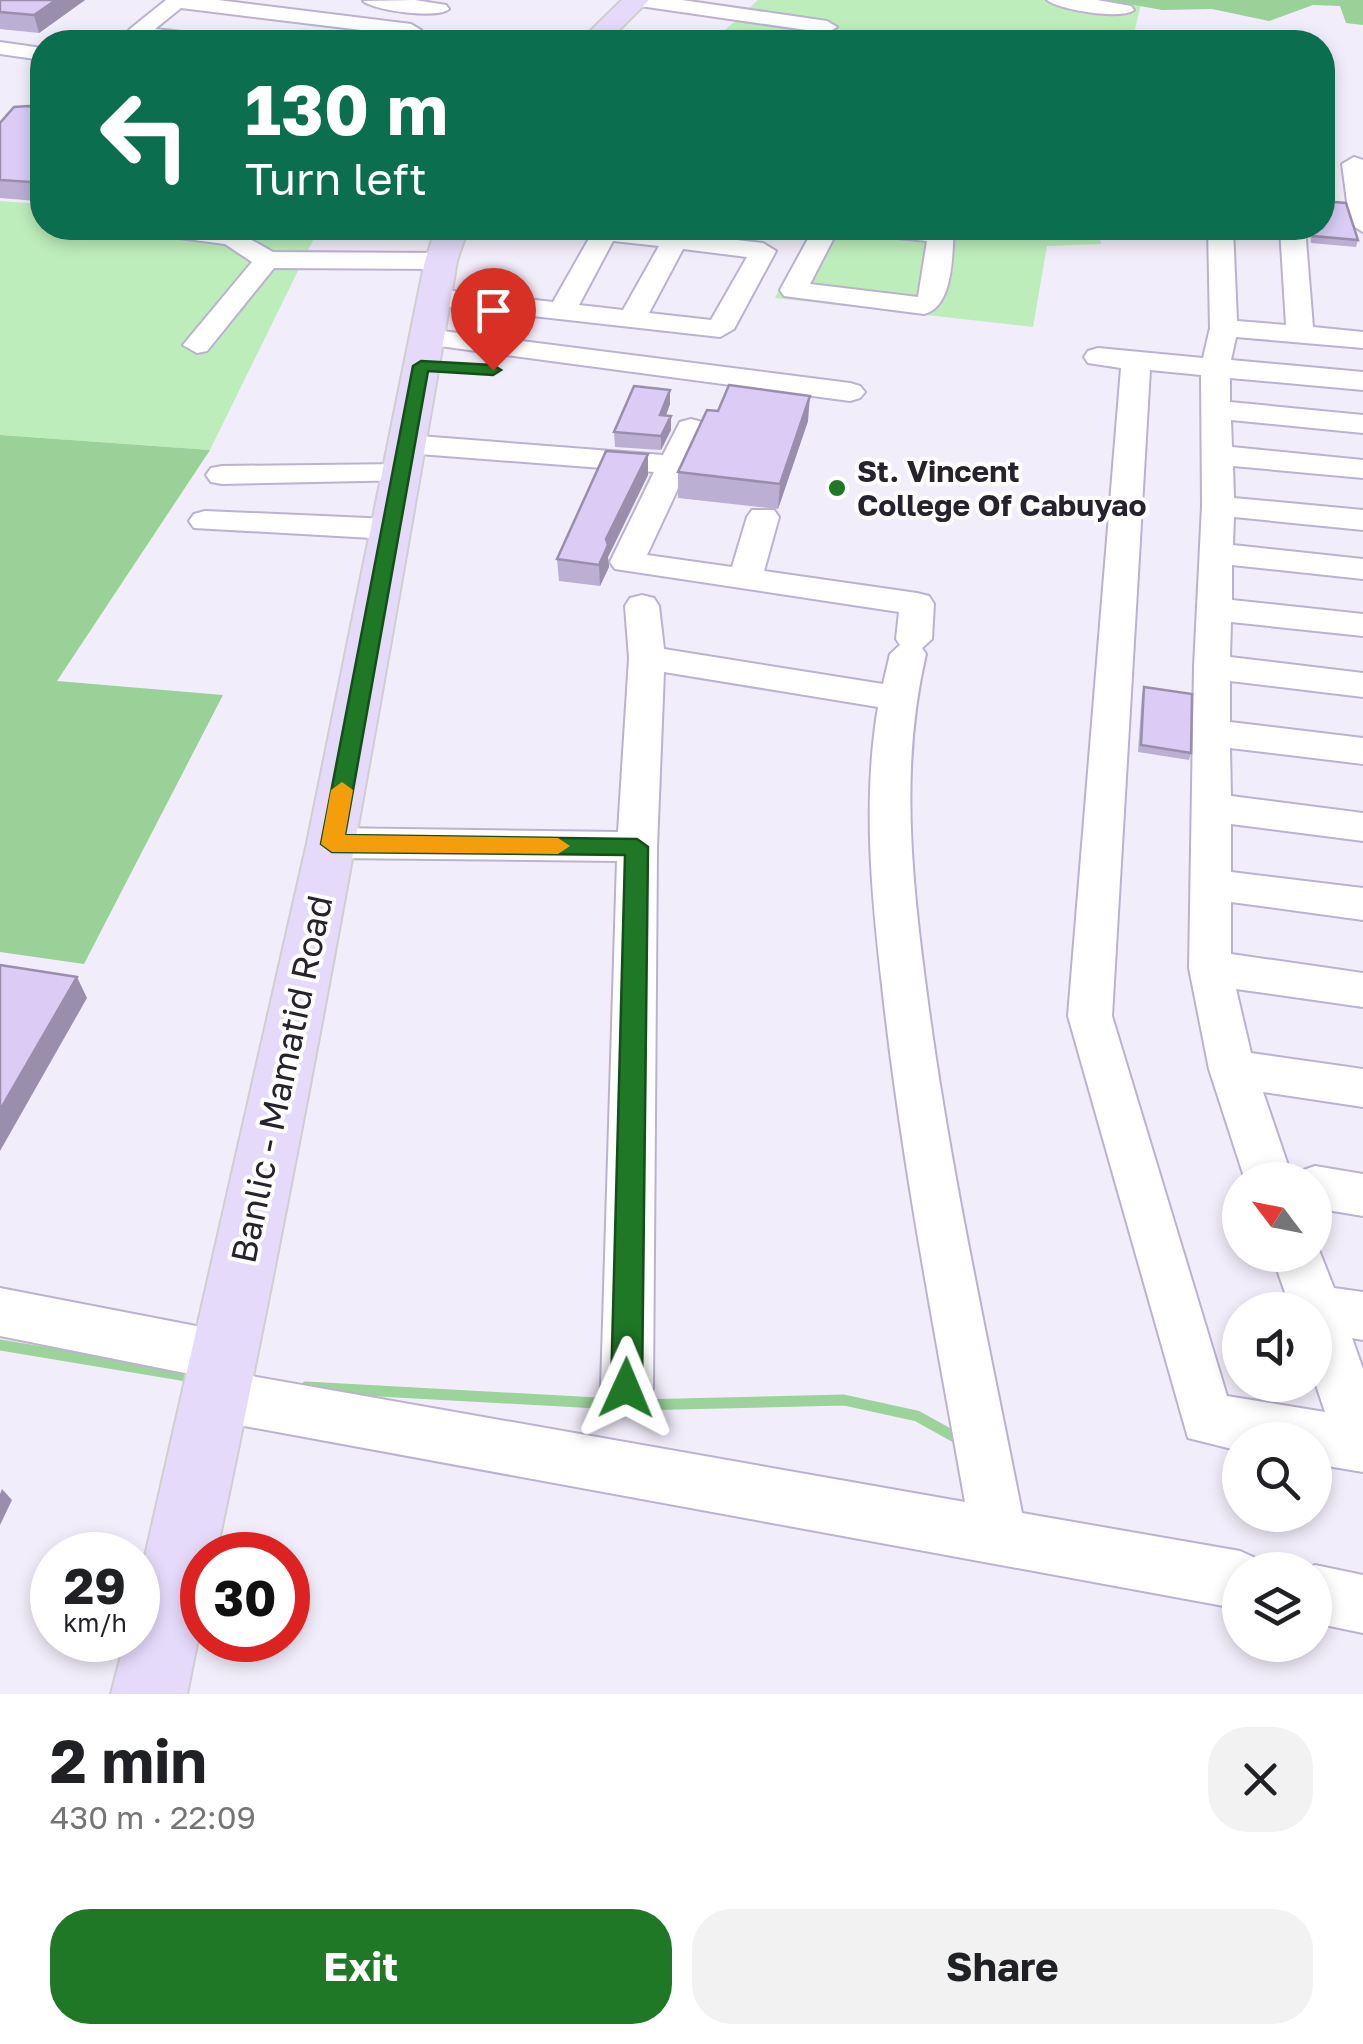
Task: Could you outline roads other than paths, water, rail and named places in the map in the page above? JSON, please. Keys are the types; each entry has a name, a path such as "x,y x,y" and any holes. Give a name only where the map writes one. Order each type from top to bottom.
{"main road":[{"path":"605,30 639,0"},
{"name":"Banlic - Mamatid Road","path":"149,1694 332,844 435,298"}],"street":[{"path":"140,30 177,0 366,30"},
{"path":"366,0 439,9 412,30"},
{"path":"639,0 827,27"},
{"path":"1056,0 1123,12"},
{"path":"0,45 30,49"},
{"path":"1359,165 1363,224"},
{"path":"237,240 268,260 850,392"},
{"path":"562,310 601,240"},
{"path":"435,298 720,329 764,251 667,240"},
{"path":"820,240 793,290 924,306 931,300 940,240"},
{"path":"1220,240 1224,328 1215,368 1218,506 1212,668 1210,968 1232,1069 1263,1162"},
{"path":"1294,240 1300,335"},
{"path":"632,318 675,241"},
{"path":"196,346 268,260"},
{"path":"435,298 528,372"},
{"path":"1224,328 1363,340"},
{"path":"1311,1272 1340,1312 1363,1445 1207,1418 1090,1016 1117,359 1363,382"},
{"path":"1216,410 1363,424"},
{"path":"691,428 626,562 918,604 911,646 895,698 888,844 912,1063 998,1533"},
{"path":"1216,455 1363,469"},
{"path":"222,475 404,459 672,464"},
{"path":"1218,506 1363,520"},
{"path":"744,580 763,517"},
{"path":"206,521 390,529"},
{"path":"1217,553 1363,569"},
{"path":"626,1388 637,847 648,658 642,606"},
{"path":"1215,608 1363,625"},
{"path":"648,658 895,698"},
{"path":"1212,668 1363,686"},
{"path":"1212,733 1363,751"},
{"path":"1211,808 1363,827"},
{"path":"332,844 637,847"},
{"path":"1209,884 1363,904"},
{"path":"1210,968 1363,990"},
{"path":"1232,1069 1363,1088"},
{"path":"1332,1190 1363,1194"},
{"path":"0,1312 220,1375 1222,1577"},
{"path":"1332,1598 1363,1604"}],"waterway":[{"path":"0,1345 187,1376"},
{"path":"306,1387 615,1404"},
{"path":"636,1405 844,1400 917,1416 962,1441"}],"place":[{"name":"St. Vincent College Of Cabuyao","path":"837,488"}]}
